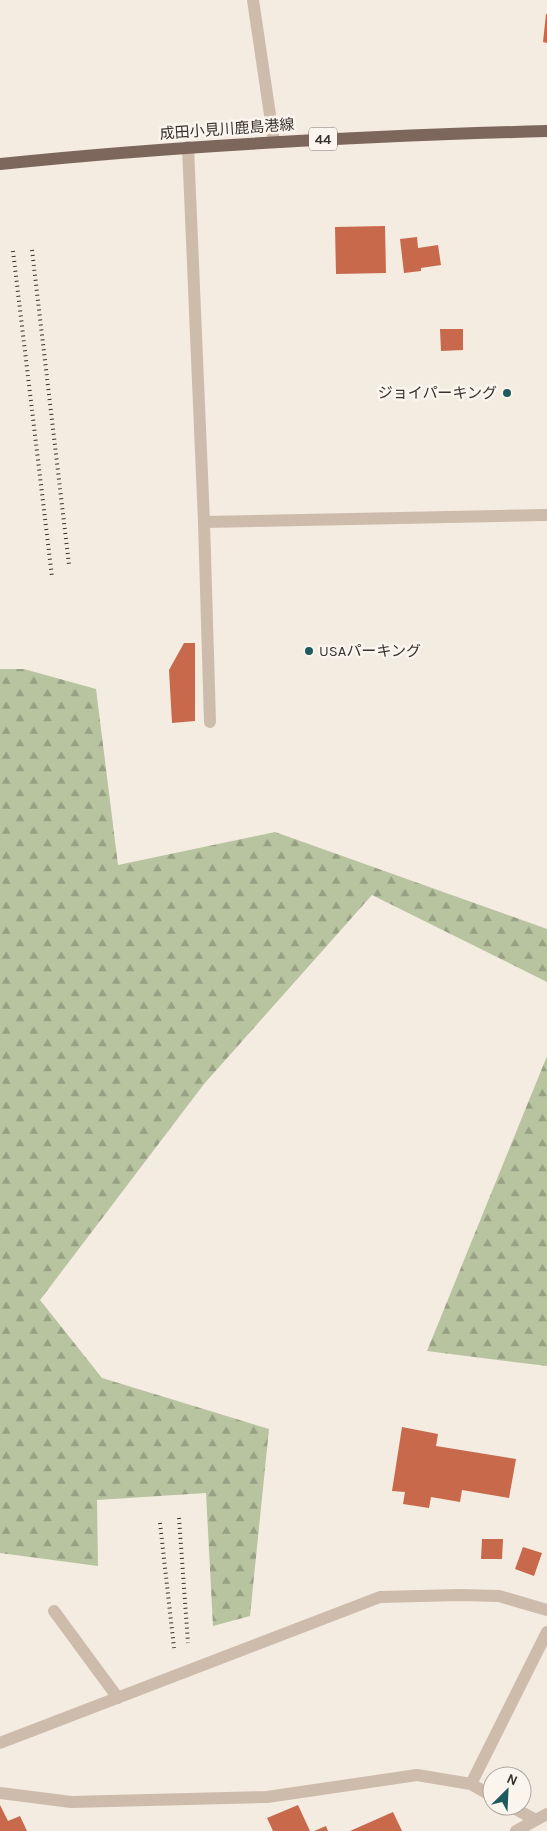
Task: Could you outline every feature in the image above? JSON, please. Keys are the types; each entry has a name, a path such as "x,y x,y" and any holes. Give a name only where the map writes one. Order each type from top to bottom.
{"main road":[{"name":"成田小見川鹿島港線","path":"0,164 188,147 547,131"}],"street":[{"path":"253,0 274,142"},
{"path":"188,147 204,522 210,722"},
{"path":"204,522 547,515"},
{"path":"0,1743 380,1597 500,1596 547,1610"},
{"path":"54,1611 118,1698"},
{"path":"471,1784 547,1632"},
{"path":"0,1793 71,1802 266,1797 417,1775 471,1784 482,1790"},
{"path":"516,1831 541,1817"}],"green space":[{"path":"0,669 24,669 96,689 118,865 275,832 547,929 547,982 372,895 204,1084 40,1300 102,1378 269,1429 250,1616 213,1626 206,1493 97,1500 98,1566 0,1553"},
{"path":"547,1056 547,1366 427,1351"}],"building":[{"path":"547,14 547,43 543,42"},
{"path":"385,226 386,273 336,274 335,227"},
{"path":"417,237 418,248 438,245 441,265 421,268 421,271 404,273 400,239"},
{"path":"440,329 463,329 463,350 441,351"},
{"path":"184,643 195,643 195,721 172,723 169,670"},
{"path":"402,1427 438,1434 436,1446 516,1459 509,1498 462,1490 460,1502 431,1497 429,1508 403,1504 405,1492 392,1491"},
{"path":"482,1539 503,1539 502,1559 481,1559"},
{"path":"523,1547 542,1553 534,1576 515,1569"},
{"path":"0,1805 8,1821 20,1816 27,1831 0,1831"},
{"path":"298,1805 310,1831 273,1831 267,1818"},
{"path":"393,1812 402,1831 350,1831"},
{"path":"326,1826 328,1831 314,1831"}],"railway":[{"path":"32,250 69,565"},
{"path":"13,251 52,577"},
{"path":"179,1518 188,1643"},
{"path":"160,1523 174,1648"}],"place":[{"name":"ジョイパーキング","path":"507,393"},
{"name":"USAパーキング","path":"309,651"}]}
